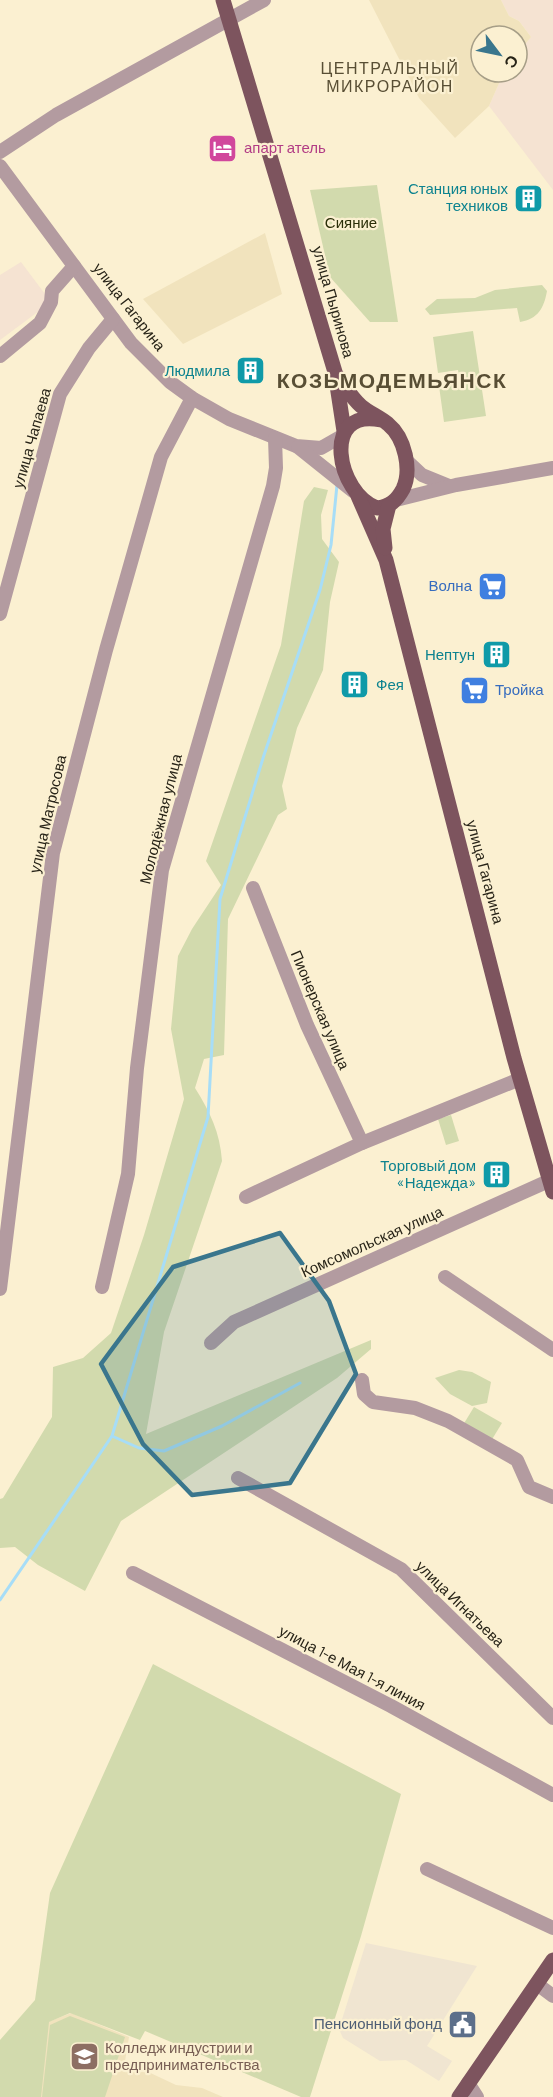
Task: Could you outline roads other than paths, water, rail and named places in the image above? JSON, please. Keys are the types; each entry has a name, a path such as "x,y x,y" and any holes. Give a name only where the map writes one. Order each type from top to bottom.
{"main road":[{"name":"улица Пыринова","path":"223,0 335,372 343,433"},
{"name":"улица Пыринова","path":"335,372 356,401 381,420"},
{"path":"358,420 381,420 394,430 406,460 407,478 392,503 377,508 356,494 343,460 343,433 358,420"},
{"name":"улица Гагарина","path":"356,494 386,560"},
{"name":"улица Гагарина","path":"392,503 383,529 386,560 520,1079 552,1184"},
{"path":"459,2097 553,1960"}],"street":[{"path":"0,153 56,115 264,0"},
{"name":"улица Гагарина","path":"0,166 113,319 148,362 192,399 228,419 296,446 321,448 343,433"},
{"path":"0,356 40,323 51,302 52,291 74,266"},
{"name":"улица Чапаева","path":"0,615 60,394 89,348 113,319"},
{"name":"улица Матросова","path":"0,1289 53,853 106,650 161,457 192,399"},
{"name":"Молодёжная улица","path":"102,1287 128,1174 138,1068 162,870 273,486 276,468 275,438"},
{"name":"улица Гагарина","path":"296,446 356,494"},
{"path":"406,460 422,476 451,487"},
{"path":"392,503 451,487 553,468"},
{"name":"Пионерская улица","path":"253,888 307,1025 362,1143"},
{"path":"246,1197 362,1143 520,1079"},
{"name":"Комсомольская улица","path":"211,1343 234,1322 552,1184"},
{"path":"445,1277 553,1350"},
{"path":"362,1380 364,1394 373,1402 415,1408 448,1421 517,1460 529,1487 553,1497"},
{"name":"улица Игнатьева","path":"238,1478 401,1569 553,1718"},
{"name":"улица 1-е Мая 1-я линия","path":"133,1573 391,1706 553,1795"},
{"path":"427,1869 553,1928"},
{"path":"537,1984 553,1996"},
{"path":"468,2083 477,2097"}],"waterway":[{"path":"0,1600 112,1436 208,1117 220,899 264,755 320,590 331,545 337,485"},
{"path":"112,1436 139,1448 164,1451 222,1426 300,1383"}],"place":[{"name":"апарт атель","path":"223,148"},
{"name":"Станция юных техников","path":"529,198"},
{"name":"Людмила","path":"251,371"},
{"name":"Волна","path":"493,586"},
{"name":"Нептун","path":"496,655"},
{"name":"Фея","path":"355,685"},
{"name":"Тройка","path":"474,690"},
{"name":"Торговый дом «Надежда»","path":"497,1175"},
{"name":"Пенсионный фонд","path":"463,2024"},
{"name":"Колледж индустрии и предпринимательства","path":"84,2057"}],"district":[{"name":"ЦЕНТРАЛЬНЫЙ МИКРОРАЙОН","path":"390,77"},
{"name":"КОЗЬМОДЕМЬЯНСК","path":"392,381"}],"park label":[{"name":"Сияние","path":"351,223"}]}
